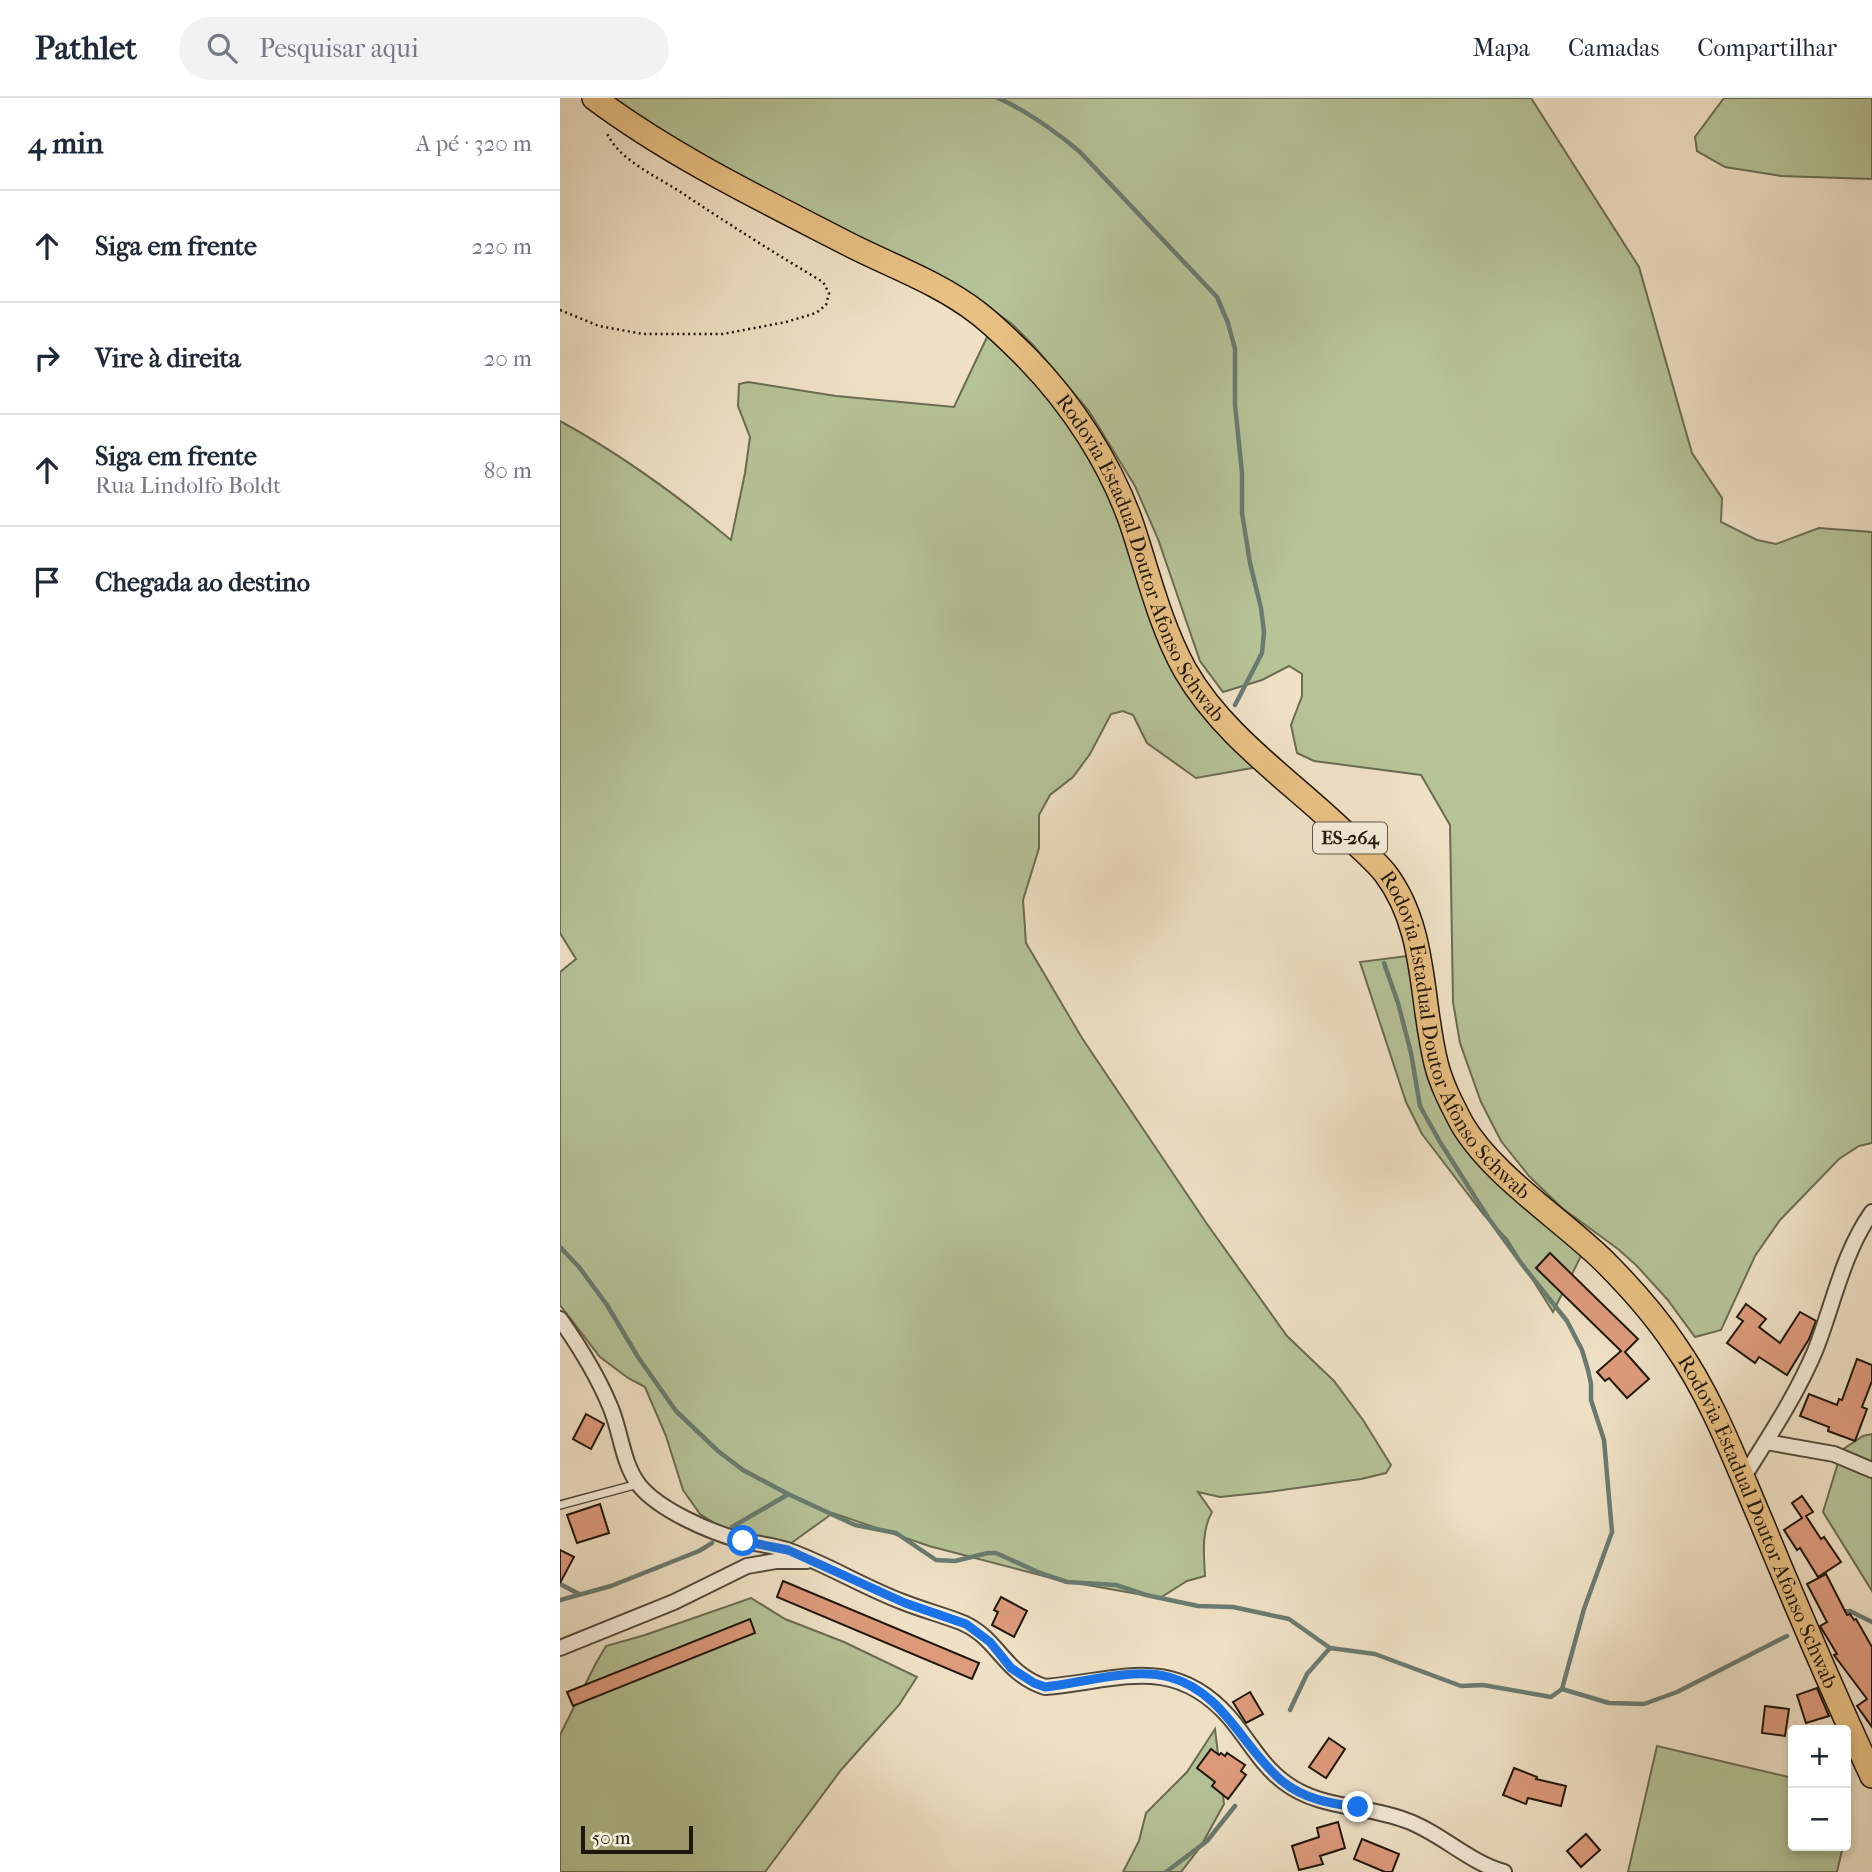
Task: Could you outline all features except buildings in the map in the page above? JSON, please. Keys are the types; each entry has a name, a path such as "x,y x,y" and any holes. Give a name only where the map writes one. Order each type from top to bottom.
{"main road":[{"name":"Rodovia Estadual Doutor Afonso Schwab","path":"594,98 677,152 930,284 977,312 1030,360 1074,416 1110,471 1129,518 1167,632 1186,671 1209,704 1250,748 1334,821 1384,872 1400,897 1416,939 1437,1067 1466,1130 1486,1157 1604,1261 1644,1304 1678,1348 1706,1395 1828,1681 1872,1776"}],"street":[{"path":"1743,1478 1814,1354 1847,1260 1863,1224 1872,1212"},
{"path":"560,1319 597,1376 612,1409 630,1469 651,1497 667,1508 718,1534 788,1550 905,1603 966,1624 990,1642 1011,1668 1045,1687 1127,1675 1168,1677 1185,1683 1215,1703 1230,1718 1256,1754 1283,1781 1301,1793 1320,1801 1408,1821 1497,1871"},
{"path":"1766,1442 1835,1454 1872,1470"},
{"path":"560,1648 674,1602 747,1566 776,1561 813,1560"}],"lane":[{"path":"560,1505 639,1484"}],"path":[{"path":"560,310 599,326 643,334 723,334 802,317 816,313 826,305 829,293 823,282 742,234 619,150 607,135 605,127 614,113"}],"green space":[{"path":"614,98 1531,98 1639,267 1692,453 1722,498 1721,522 1757,540 1776,544 1819,528 1872,532 1872,1143 1859,1146 1839,1159 1780,1220 1755,1256 1721,1330 1695,1337 1667,1299 1636,1265 1562,1208 1529,1176 1501,1141 1481,1102 1460,1043 1453,1002 1450,825 1421,775 1314,761 1297,753 1291,725 1302,696 1302,674 1289,666 1262,680 1223,692 1200,661 1158,539 1135,486 1089,411 1012,324 966,291 809,222 632,113"},
{"path":"1724,98 1872,98 1872,179 1781,176 1725,167 1697,151 1695,137"},
{"path":"988,335 1036,381 1087,447 1154,599 1258,767 1196,778 1147,743 1133,715 1123,711 1111,714 1090,754 1073,777 1050,795 1039,815 1039,848 1023,900 1026,943 1082,1038 1207,1224 1287,1336 1334,1381 1391,1465 1386,1473 1361,1479 1220,1497 1198,1492 1212,1512 1205,1535 1205,1576 1187,1581 1160,1598 1059,1580 929,1546 833,1513 783,1549 725,1530 700,1514 683,1490 666,1436 645,1387 600,1357 560,1305 560,972 576,959 560,933 560,421 649,476 731,540 750,437 738,406 739,384 748,382 836,396 954,407"},
{"path":"1422,954 1430,1004 1460,1112 1583,1252 1553,1312 1507,1239 1484,1215 1422,1134 1406,1102 1360,962"},
{"path":"1872,1434 1872,1591 1823,1512 1842,1450 1863,1436"},
{"path":"751,1598 785,1619 844,1642 917,1677 899,1705 841,1770 765,1872 560,1872 560,1735 606,1646"},
{"path":"1215,1729 1224,1804 1201,1846 1181,1872 1123,1872 1139,1841 1146,1813 1187,1772"},
{"path":"1657,1746 1788,1777 1788,1851 1842,1851 1837,1872 1628,1872"}],"waterway":[{"path":"998,98 1041,122 1080,152 1217,297 1228,323 1235,349 1235,405 1242,473 1242,513 1264,632 1262,653 1235,705"},
{"path":"560,1247 579,1267 607,1305 638,1357 676,1411 718,1451 743,1470 855,1525 896,1533 936,1560 955,1561 996,1553 1067,1582 1116,1585 1146,1595 1198,1606 1233,1607 1289,1619 1330,1648 1375,1654 1461,1686 1483,1685 1551,1697 1562,1689 1584,1609 1612,1532 1604,1440 1591,1400 1591,1384 1582,1350 1567,1321 1489,1219 1420,1106 1411,1053 1384,963"},
{"path":"732,1527 787,1495"},
{"path":"560,1600 611,1586 699,1551 712,1543"},
{"path":"560,1584 579,1594"},
{"path":"1839,1612 1850,1611 1872,1622"},
{"path":"1562,1689 1609,1703 1644,1704 1677,1692 1787,1636"},
{"path":"1290,1710 1307,1674 1330,1648"},
{"path":"1166,1872 1207,1841 1235,1806"}],"route":[{"path":"743,1541 788,1550 883,1594 966,1624 990,1642 1021,1676 1045,1687 1127,1675 1168,1677 1185,1683 1215,1703 1230,1718 1256,1754 1283,1781 1320,1801 1358,1807"}]}
